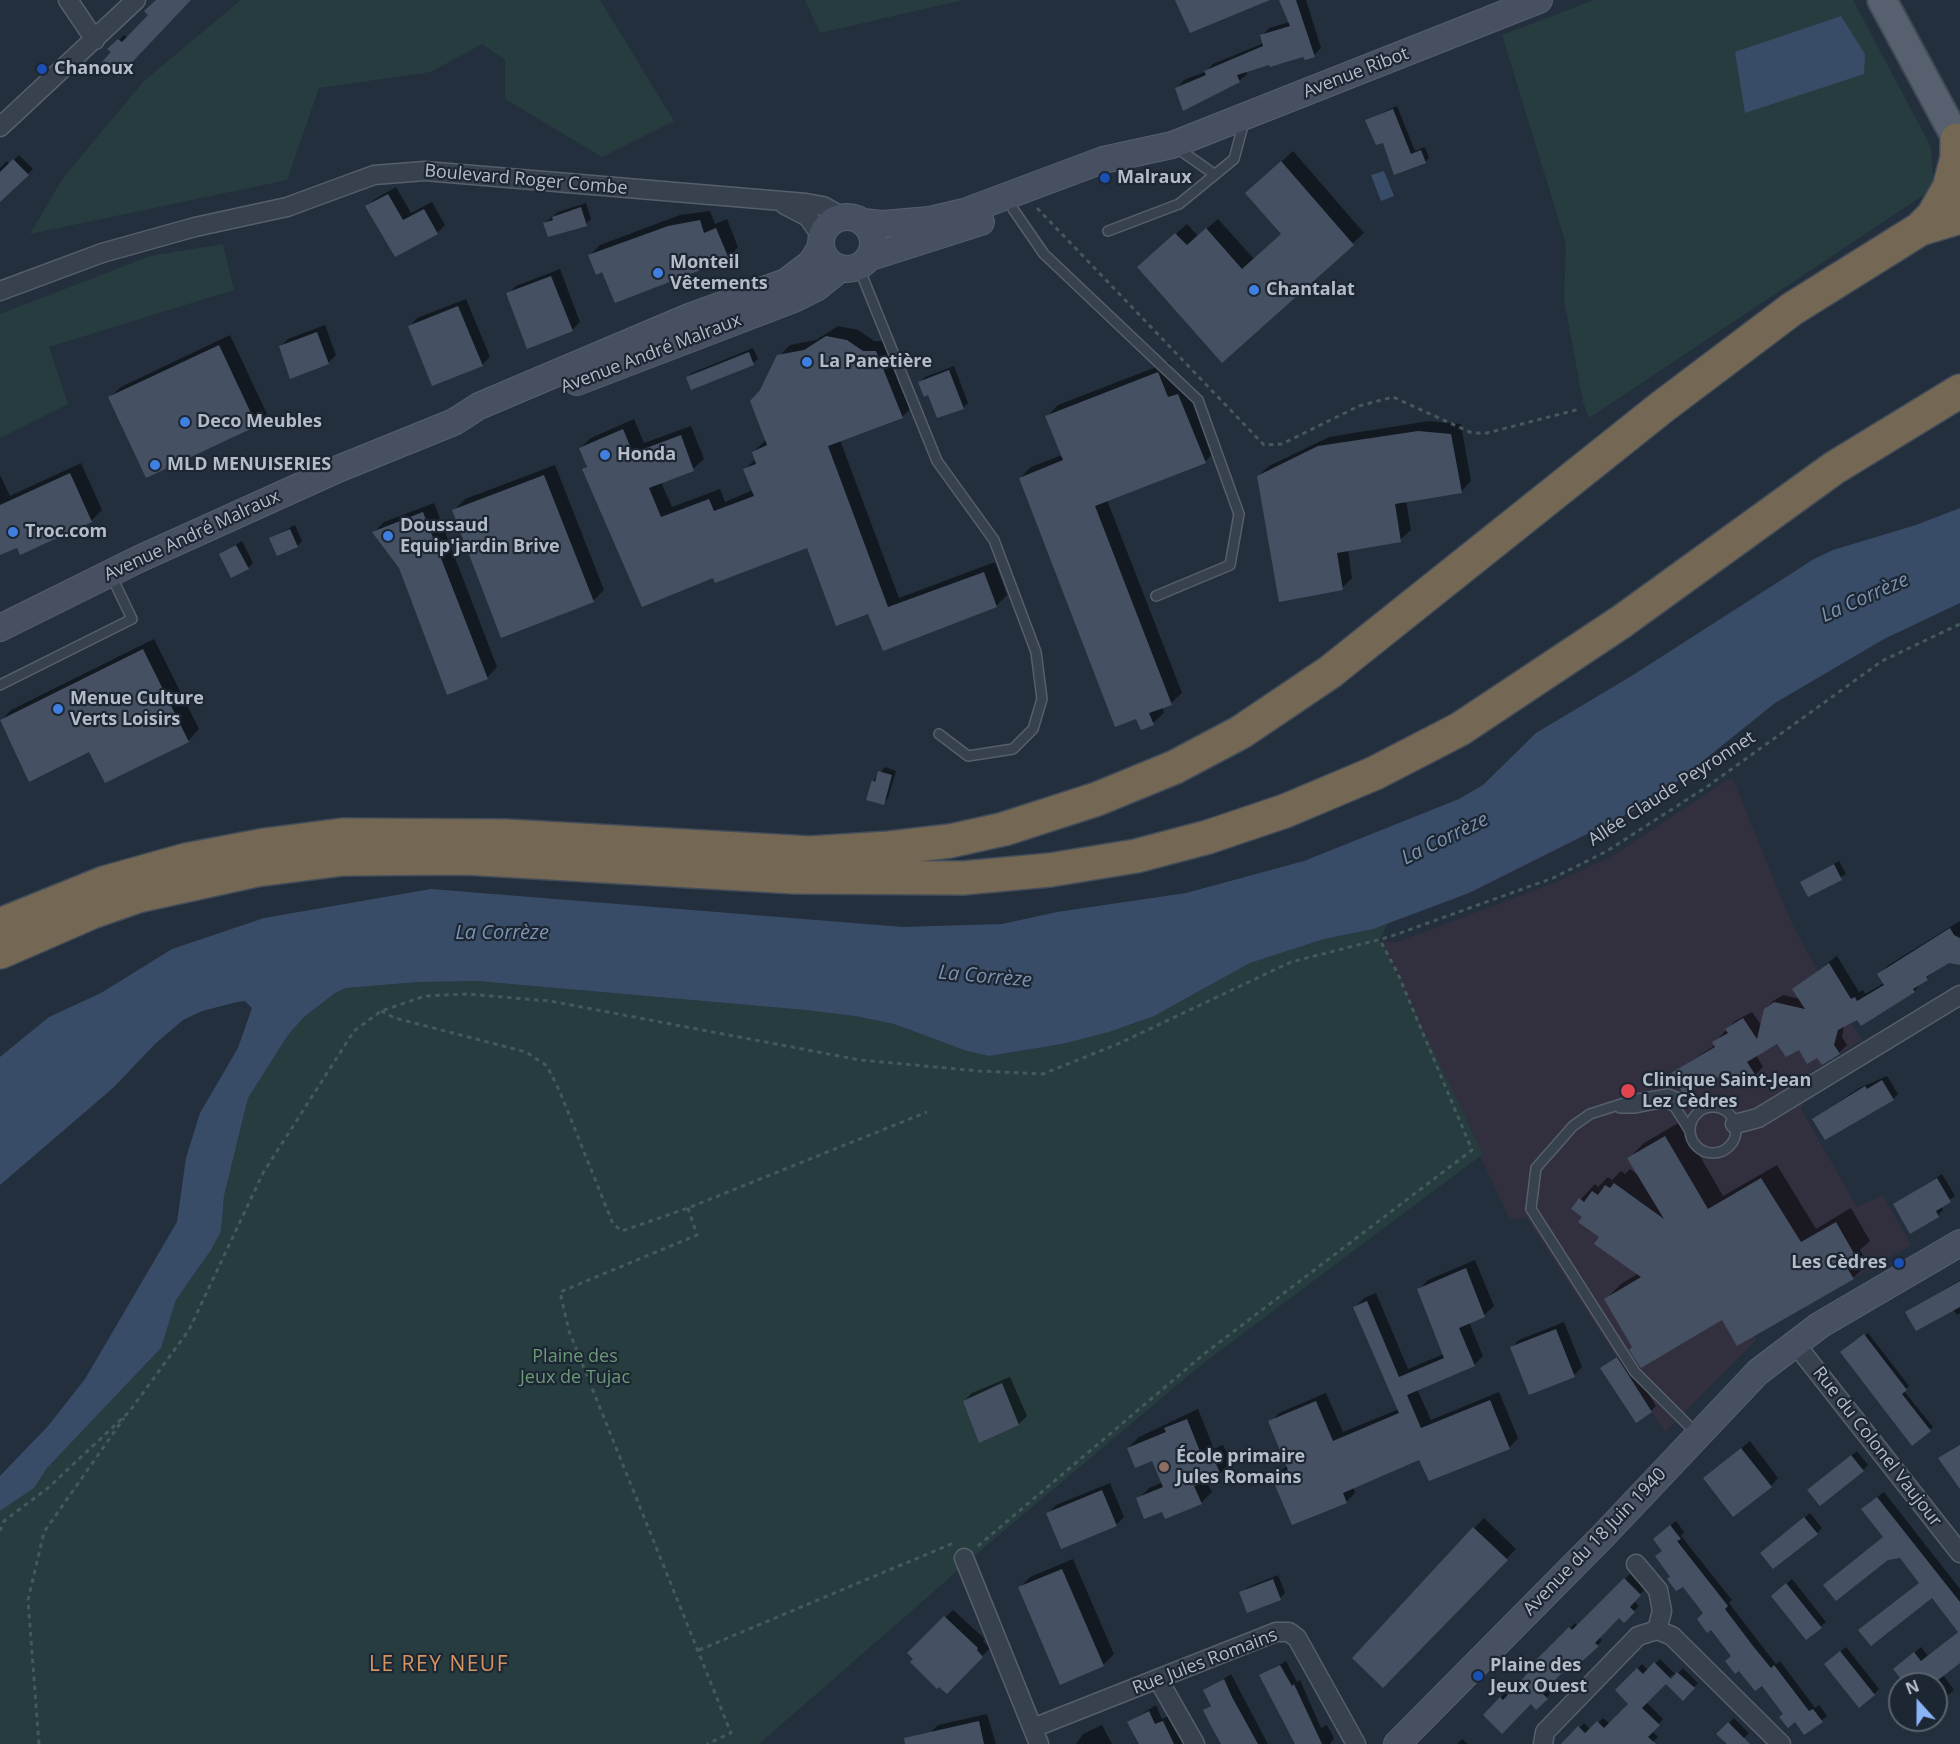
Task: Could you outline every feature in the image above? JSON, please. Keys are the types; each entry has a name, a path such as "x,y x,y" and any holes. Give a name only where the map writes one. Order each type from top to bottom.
{"highway":[{"path":"0,925 104,883 186,860 266,845 342,835 506,836 810,853 890,849 950,841 1004,829 1097,799 1175,767 1241,732 1330,672 1653,414 1774,323 1920,229 1933,216 1949,188 1959,138"},
{"path":"1920,229 1960,217"},
{"path":"0,952 92,912 138,896 257,870 343,859 465,858 795,877 952,878 1050,870 1136,856 1208,837 1285,811 1375,773 1460,729 1621,622 1834,468 1960,391"}],"main road":[{"path":"1882,0 1959,138"},
{"path":"1903,0 1916,33 1960,105"}],"street":[{"path":"68,0 95,40"},
{"path":"0,127 136,0"},
{"name":"Avenue Ribot","path":"856,264 944,236 1148,159 1172,145 1539,0"},
{"name":"Avenue Ribot","path":"853,219 882,224 930,220 964,212 1103,160 1172,145"},
{"name":"Boulevard Roger Combe","path":"0,291 102,254 195,227 287,207 374,175 425,171 781,202 823,206 853,219"},
{"name":"Boulevard Roger Combe","path":"781,202 808,217 821,242"},
{"path":"853,219 873,239 856,264 825,256 821,242 834,220 853,219"},
{"name":"Avenue André Malraux","path":"454,422 479,406 689,316 786,282 811,263 821,242"},
{"name":"Avenue André Malraux","path":"0,628 111,573 286,492 454,422 500,411 794,299 856,264"},
{"path":"1735,1124 1758,1118 1960,995"},
{"name":"Avenue du 18 Juin 1940","path":"1397,1744 1758,1372 1794,1342 1960,1243"},
{"name":"Rue du Colonel Vaujour","path":"1794,1342 1952,1529 1960,1553"},
{"path":"964,1558 1036,1736"},
{"path":"1636,1564 1658,1590 1662,1611 1657,1630"},
{"path":"1544,1744 1545,1732 1638,1636 1657,1630 1672,1636 1781,1744"},
{"name":"Rue Jules Romains","path":"1036,1736 1158,1679 1276,1632 1289,1632 1297,1638 1356,1744"},
{"path":"1158,1679 1195,1744"}],"lane":[{"path":"1108,231 1179,204 1234,159 1245,116"},
{"path":"1172,145 1214,174"},
{"path":"1022,206 1044,255 1198,400 1239,514 1230,565 1156,596"},
{"path":"856,264 937,461 994,540 1036,652 1042,699 1033,729 1013,749 968,756 939,734"},
{"path":"0,685 132,619 111,573"},
{"path":"1612,1107 1634,1108 1665,1102 1675,1107 1690,1131 1692,1139 1701,1150 1716,1153 1723,1150 1734,1139 1735,1124 1727,1112 1713,1107 1706,1108 1668,1094 1612,1107 1590,1114 1573,1126 1536,1168 1531,1209 1635,1372 1698,1435"},
{"path":"1690,1131 1694,1117 1706,1108"}],"path":[{"path":"1022,206 1264,445 1282,444 1359,406 1393,397 1472,433 1487,433 1580,408"},
{"name":"Allée Claude Peyronnet","path":"129,1412 189,1330 263,1173 354,1031 381,1011 425,996 467,994 550,1001 860,1060 979,1071 1044,1074 1139,1034 1291,962 1380,940 1553,878 1607,851 1708,786 1882,661 1960,624"},
{"path":"699,1650 951,1544 964,1558 1204,1354 1472,1150 1398,974 1380,940"},
{"path":"381,1011 395,1018 526,1052 547,1066 560,1092 613,1224 622,1230 688,1208 927,1112"},
{"path":"688,1208 697,1235 560,1292 569,1331 731,1733 707,1744"},
{"path":"0,1532 4,1521 48,1488 129,1412"},
{"path":"39,1744 28,1600 44,1532 129,1412"}],"shaded area":[{"name":"Clinique Saint-Jean Lez Cèdres","path":"1732,777 1792,924 1817,970 1862,1040 1810,1073 1801,1109 1857,1207 1883,1195 1911,1245 1754,1336 1756,1340 1665,1432 1526,1217 1510,1220 1380,940 1395,943 1554,883 1611,857"}],"green space":[{"path":"241,0 600,0 674,121 602,157 505,99 505,60 482,44 431,72 319,88 287,180 30,234 63,178 144,81"},
{"path":"805,0 963,0 820,33"},
{"path":"1594,0 1853,0 1931,147 1934,188 1589,418 1583,402 1564,299 1566,244 1502,35"},
{"path":"223,244 234,290 49,347 68,404 0,438 0,314 150,256"},
{"name":"Plaine des Jeux de Tujac","path":"1387,924 1380,940 1483,1154 1201,1365 987,1545 759,1744 0,1744 0,1511 34,1488 47,1468 161,1348 176,1300 201,1265 221,1231 224,1196 248,1098 288,1035 304,1017 335,993 346,988 419,982 477,981 805,1010 855,1016 894,1024 967,1051 989,1056 1062,1044 1133,1024 1167,1009 1250,963 1324,939"}],"water":[{"path":"1841,16 1865,54 1864,74 1745,113 1735,52"},
{"path":"1384,171 1394,196 1381,201 1371,175"},
{"name":"La Corrèze","path":"1960,508 1960,603 1884,639 1775,703 1653,801 1469,893 1373,929 1324,939 1250,963 1154,1016 1109,1032 1062,1044 989,1056 967,1051 894,1024 855,1016 805,1010 477,981 419,982 346,988 335,993 304,1017 288,1035 248,1098 224,1196 221,1231 211,1250 176,1300 161,1348 47,1468 34,1488 0,1511 0,1476 48,1426 85,1379 177,1222 186,1158 200,1113 238,1048 252,1008 245,1001 237,1002 202,1011 183,1020 155,1044 113,1088 0,1185 0,1057 49,1017 101,993 172,949 264,918 431,889 903,927 1002,924 1057,912 1186,893 1304,861 1459,799 1483,785 1536,733 1633,675 1814,559 1833,550 1916,525"}],"building":[{"path":"156,0 191,0 118,77 102,62 111,52 107,49 118,39 122,42 148,15 144,11"},
{"path":"1175,0 1270,0 1190,33"},
{"path":"1279,0 1296,0 1315,57 1305,60 1303,57 1237,75 1240,82 1183,111 1175,88 1206,75 1204,71 1263,46 1260,35 1290,26"},
{"path":"1393,109 1411,154 1421,150 1426,163 1394,175 1383,143 1376,145 1365,120"},
{"path":"13,159 29,175 0,202 0,172"},
{"path":"1281,161 1354,245 1222,363 1137,267 1175,233 1187,245 1206,228 1242,269 1281,234 1245,193"},
{"path":"388,194 403,220 424,209 438,234 395,257 365,206"},
{"path":"581,207 587,226 548,237 543,223 553,220 552,217"},
{"path":"700,220 704,233 716,228 729,259 615,303 602,272 596,275 588,255 668,226"},
{"path":"551,276 573,331 527,349 506,293"},
{"path":"458,306 483,366 432,386 408,326"},
{"path":"317,332 329,364 290,379 279,346"},
{"path":"826,336 847,340 863,351 876,351 903,418 828,446 888,607 984,572 997,607 883,651 868,614 836,626 807,548 715,583 713,578 642,607 582,469 587,467 579,448 623,429 633,453 681,435 694,471 649,488 661,517 709,499 714,511 754,496 743,469 756,464 752,452 767,445 750,401 760,390 777,355 804,350"},
{"path":"219,345 257,426 146,478 108,397"},
{"path":"749,352 754,365 691,390 686,377"},
{"path":"949,370 964,409 937,418 928,395 924,397 918,382"},
{"path":"1158,372 1168,397 1178,394 1206,463 1095,506 1172,705 1149,713 1154,725 1141,730 1136,719 1115,727 1019,478 1063,460 1045,416"},
{"path":"1418,431 1451,434 1462,493 1395,504 1401,542 1337,553 1343,590 1279,602 1257,476 1318,446"},
{"path":"70,473 92,522 20,555 17,548 0,555 0,505"},
{"path":"544,475 594,602 501,638 452,510"},
{"path":"423,512 488,679 447,695 399,568 372,532"},
{"path":"290,529 298,547 277,556 269,538"},
{"path":"236,545 249,569 231,578 219,554"},
{"path":"143,649 189,742 105,783 89,752 29,782 0,720"},
{"path":"878,771 892,775 884,805 866,800 872,780 875,782"},
{"path":"1834,864 1842,880 1808,897 1800,882"},
{"path":"1950,928 1954,935 1960,938 1960,965 1949,963 1926,977 1928,980 1913,989 1915,992 1861,1026 1857,1020 1838,1030 1834,1045 1840,1054 1822,1065 1817,1058 1807,1064 1799,1050 1786,1057 1777,1044 1747,1062 1756,1076 1739,1086 1735,1079 1720,1076 1712,1081 1710,1078 1686,1094 1682,1092 1671,1073 1715,1047 1712,1042 1728,1033 1725,1029 1743,1018 1757,1039 1764,1009 1774,1002 1805,1009 1792,989 1829,963 1851,999 1855,997 1857,1001 1884,985 1877,974"},
{"path":"1882,1080 1894,1100 1825,1140 1812,1119 1865,1086 1867,1089"},
{"path":"1665,1136 1708,1209 1761,1178 1801,1242 1836,1222 1856,1257 1844,1263 1854,1279 1737,1346 1722,1320 1641,1368 1629,1350 1632,1347 1604,1299 1641,1277 1594,1244 1599,1237 1578,1222 1582,1217 1571,1209 1579,1198 1584,1202 1592,1191 1598,1195 1605,1185 1610,1188 1614,1183 1664,1219 1627,1158"},
{"path":"1937,1178 1951,1202 1936,1211 1939,1217 1910,1234 1893,1204"},
{"path":"1466,1268 1485,1317 1459,1328 1475,1366 1407,1395 1421,1428 1490,1400 1510,1449 1429,1481 1419,1460 1343,1493 1347,1503 1292,1525 1271,1476 1288,1470 1268,1421 1316,1401 1333,1441 1399,1413 1353,1307 1367,1301 1399,1377 1444,1358 1417,1289"},
{"path":"1960,1281 1960,1307 1916,1331 1905,1312"},
{"path":"1556,1329 1575,1377 1529,1395 1510,1347"},
{"path":"1864,1334 1907,1390 1902,1394 1931,1431 1912,1446 1840,1352"},
{"path":"1617,1357 1652,1412 1636,1423 1600,1368"},
{"path":"1002,1383 1019,1425 979,1443 963,1401"},
{"path":"1187,1419 1203,1459 1212,1455 1221,1475 1194,1486 1202,1504 1165,1519 1162,1512 1144,1519 1136,1498 1163,1487 1152,1461 1135,1468 1127,1448 1166,1432 1164,1428"},
{"path":"1960,1445 1960,1489 1938,1458"},
{"path":"1741,1448 1772,1487 1733,1517 1703,1478"},
{"path":"1851,1455 1864,1471 1820,1506 1807,1490"},
{"path":"1102,1490 1117,1526 1061,1549 1046,1513"},
{"path":"1877,1497 1960,1602 1960,1663 1948,1672 1895,1672 1893,1669 1914,1652 1921,1661 1958,1632 1932,1598 1871,1646 1858,1630 1919,1583 1900,1558 1888,1560 1836,1601 1823,1585 1883,1537 1861,1509"},
{"path":"1804,1517 1818,1534 1773,1569 1760,1553"},
{"path":"1670,1525 1681,1539 1677,1541 1728,1606 1725,1609 1753,1646 1771,1668 1774,1665 1809,1711 1813,1709 1823,1722 1804,1735 1795,1722 1788,1728 1779,1717 1783,1714 1762,1686 1755,1691 1739,1671 1735,1674 1725,1661 1731,1656 1711,1630 1707,1633 1697,1619 1703,1613 1683,1587 1676,1591 1667,1579 1670,1577 1655,1556 1662,1551 1653,1539"},
{"path":"1473,1527 1508,1560 1383,1688 1352,1658"},
{"path":"1062,1569 1104,1666 1060,1685 1018,1587"},
{"path":"1624,1578 1641,1595 1630,1607 1635,1612 1624,1623 1619,1618 1595,1643 1599,1646 1569,1673 1566,1669 1542,1693 1548,1699 1536,1710 1531,1704 1502,1734 1483,1715 1500,1697 1503,1700 1537,1663 1535,1661 1569,1627 1572,1630"},
{"path":"1273,1579 1281,1600 1247,1613 1239,1592"},
{"path":"1786,1583 1822,1628 1806,1640 1771,1596"},
{"path":"944,1616 978,1648 977,1650 983,1657 947,1694 939,1687 937,1689 910,1662 913,1659 907,1653"},
{"path":"1840,1651 1875,1695 1859,1708 1824,1664"},
{"path":"1654,1662 1671,1679 1677,1672 1695,1688 1683,1701 1666,1684 1642,1708 1660,1725 1648,1737 1656,1744 1561,1744 1578,1726 1585,1733 1597,1721 1604,1728 1628,1704 1615,1690 1637,1668 1643,1674"},
{"path":"1280,1665 1292,1686 1294,1684 1322,1744 1295,1744 1259,1675"},
{"path":"1224,1679 1258,1744 1221,1744 1210,1724 1203,1710 1211,1706 1203,1690"},
{"path":"1149,1711 1155,1724 1163,1721 1174,1744 1139,1744 1127,1722"},
{"path":"979,1721 984,1744 905,1744 904,1738"},
{"path":"1728,1722 1750,1744 1727,1744 1716,1734"}],"place":[{"name":"Chanoux","path":"42,69"},
{"name":"Malraux","path":"1105,178"},
{"name":"Monteil Vêtements","path":"658,273"},
{"name":"Chantalat","path":"1254,290"},
{"name":"La Panetière","path":"807,362"},
{"name":"Deco Meubles","path":"185,422"},
{"name":"Honda","path":"605,455"},
{"name":"MLD MENUISERIES","path":"155,465"},
{"name":"Troc.com","path":"13,532"},
{"name":"Doussaud Equip'jardin Brive","path":"388,536"},
{"name":"Menue Culture Verts Loisirs","path":"58,709"},
{"name":"Clinique Saint-Jean Lez Cèdres","path":"1628,1091"},
{"name":"Les Cèdres","path":"1899,1263"},
{"name":"École primaire Jules Romains","path":"1164,1467"},
{"name":"Plaine des Jeux Ouest","path":"1478,1676"}],"district":[{"name":"LE REY NEUF","path":"439,1665"}]}
